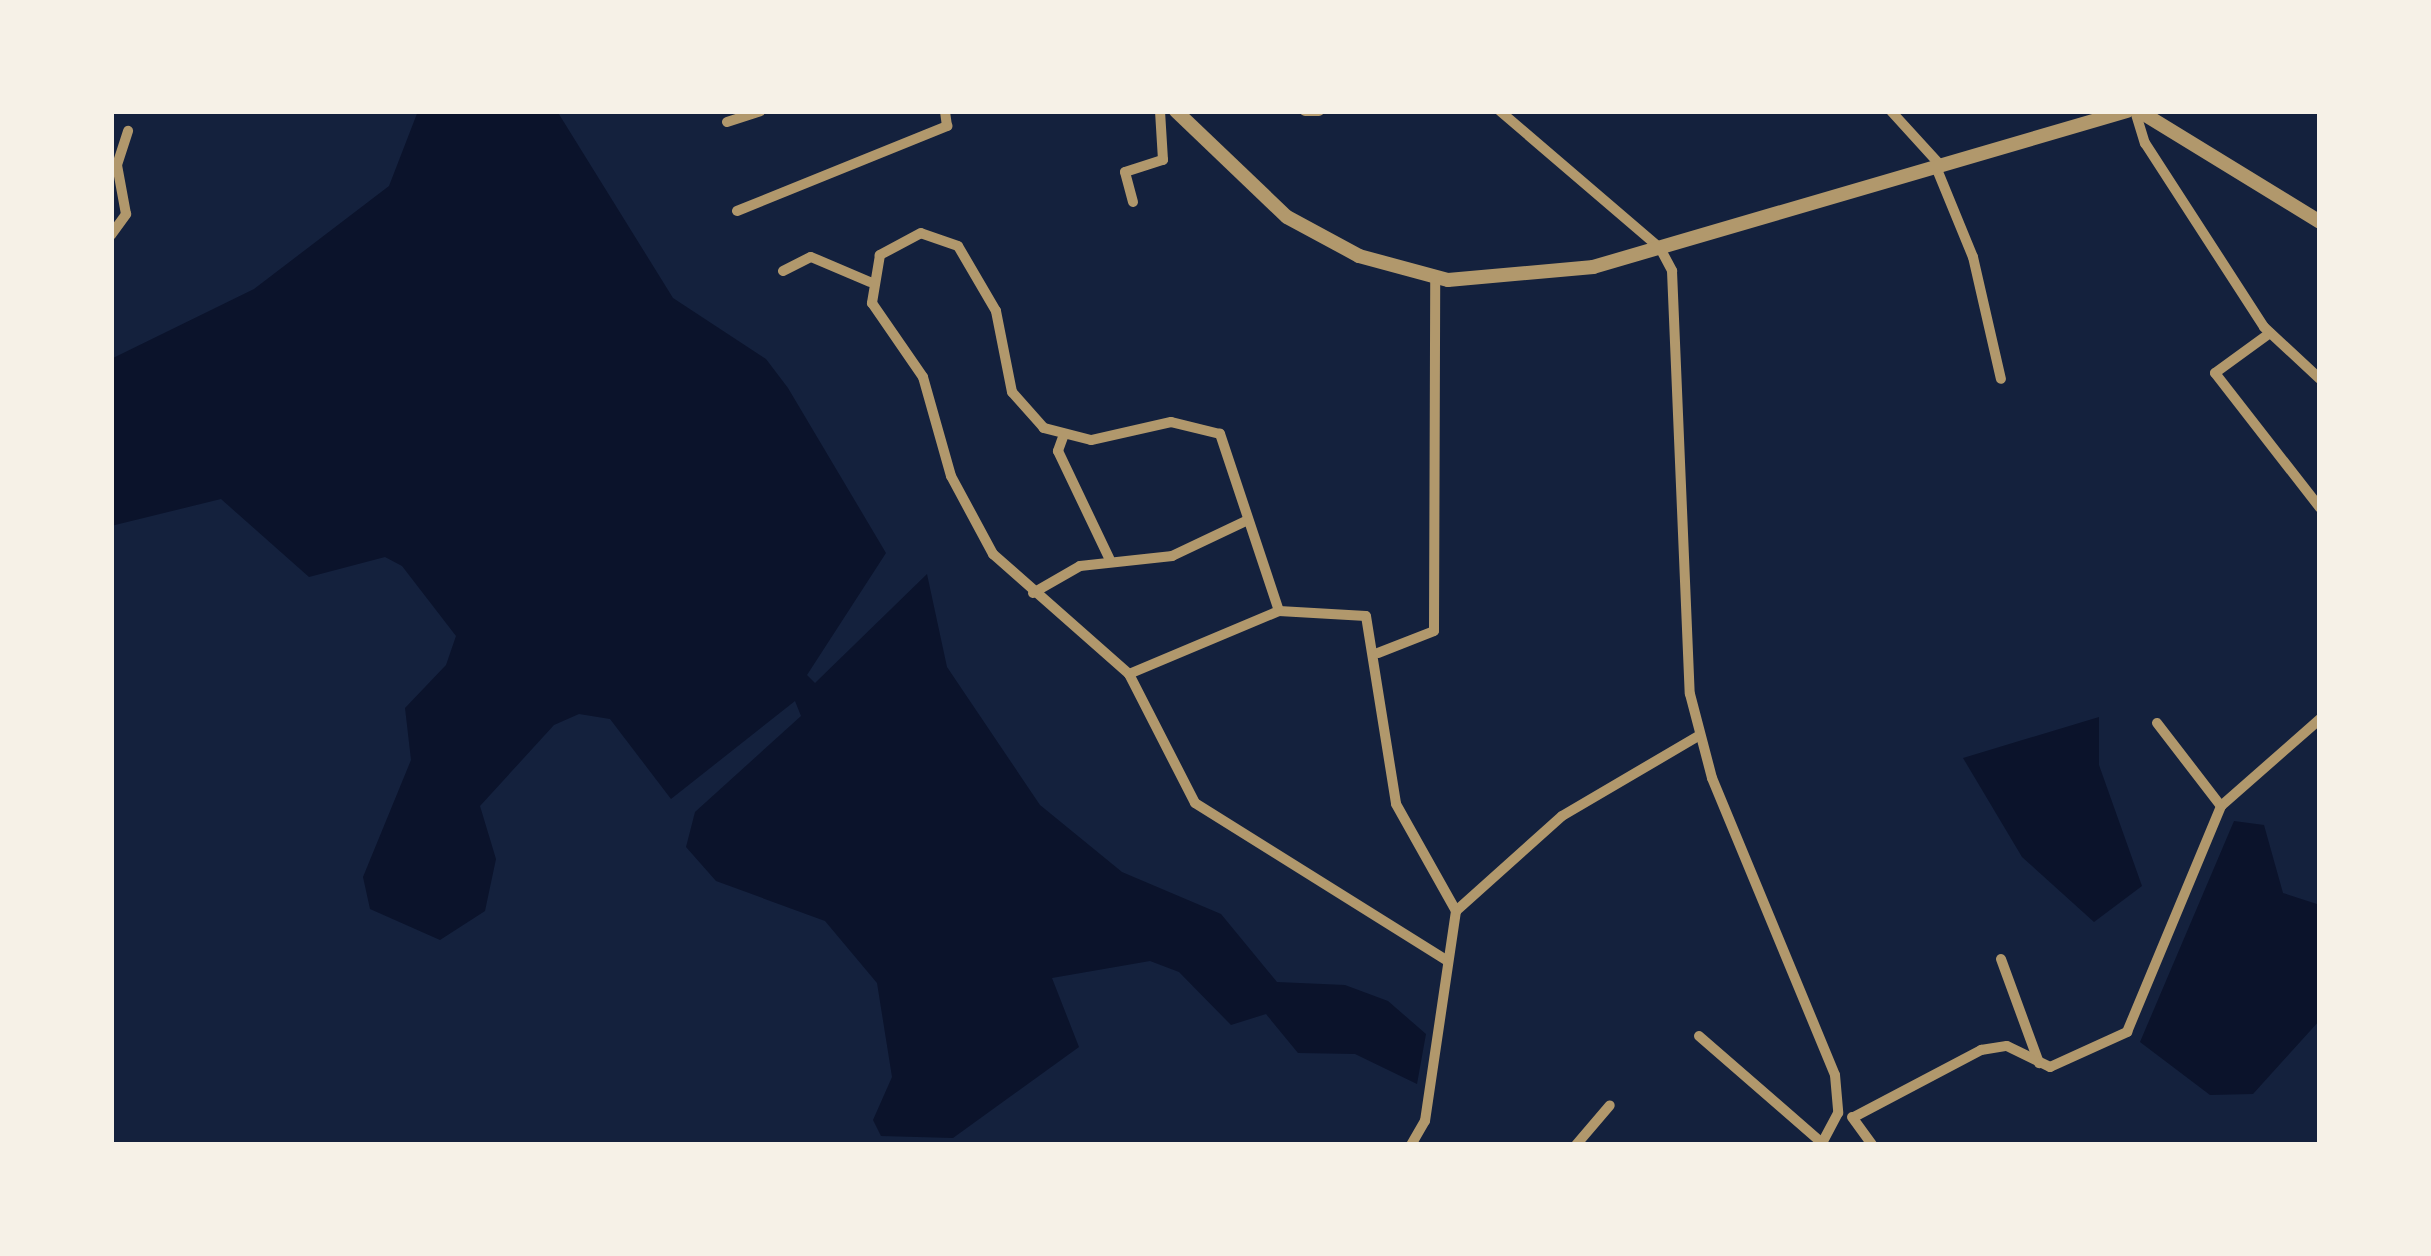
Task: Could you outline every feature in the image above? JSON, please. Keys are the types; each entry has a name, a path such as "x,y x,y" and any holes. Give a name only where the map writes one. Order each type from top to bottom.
{"street":[{"path":"727,122 760,111"},
{"path":"737,211 947,126 945,111"},
{"path":"1133,202 1125,172 1163,160 1160,111"},
{"path":"1176,111 1287,217 1435,278 1550,277 2134,111 2320,222"},
{"path":"1305,111 1318,111"},
{"path":"1500,111 1660,248 1678,291 1690,694 1700,735 1835,1075 1838,1113 1821,1144 1699,1036"},
{"path":"1892,111 1938,166 1973,257 2001,379"},
{"path":"2134,111 2145,143 2270,333 2320,379"},
{"path":"111,235 126,214 117,165 128,131"},
{"path":"1279,611 1248,520 1233,453 1200,424 1063,437 1012,392 996,311 958,247 921,233 899,239 870,282 872,303 922,377 972,521 1033,592 1129,674 1195,803 1448,961"},
{"path":"783,272 811,257 870,282"},
{"path":"1378,653 1434,631 1435,278"},
{"path":"2270,333 2215,374 2320,508"},
{"path":"1063,437 1058,451 1109,558"},
{"path":"1033,592 1109,558 1172,556 1248,520"},
{"path":"1129,674 1279,611 1354,607 1378,653 1396,804 1456,911 1425,1121 1411,1145"},
{"path":"1854,1118 1981,1050 2007,1046 2039,1063 2127,1033 2222,806 2320,719"},
{"path":"2157,723 2222,806"},
{"path":"1456,911 1562,816 1700,735"},
{"path":"2001,958 2039,1063"},
{"path":"1576,1145 1610,1105"},
{"path":"1838,1113 1854,1118 1872,1145"}],"water":[{"path":"418,111 557,111 673,298 766,359 788,388 886,553 807,675 815,683 927,574 947,667 1040,805 1122,872 1221,914 1277,982 1345,985 1388,1001 1426,1034 1417,1084 1355,1054 1298,1053 1266,1014 1231,1025 1179,972 1150,961 1052,978 1079,1047 953,1138 881,1136 873,1120 892,1077 877,983 825,921 716,881 686,847 695,812 801,716 795,701 671,799 610,719 579,714 554,725 480,806 496,859 485,911 440,940 370,909 363,877 411,760 405,708 446,665 456,636 402,566 385,557 309,577 221,499 111,526 111,359 254,289 389,186"},
{"path":"2099,717 2099,765 2142,886 2094,922 2022,857 1963,758"},
{"path":"2234,821 2264,825 2283,893 2320,905 2320,1020 2253,1094 2210,1095 2140,1042"}]}
